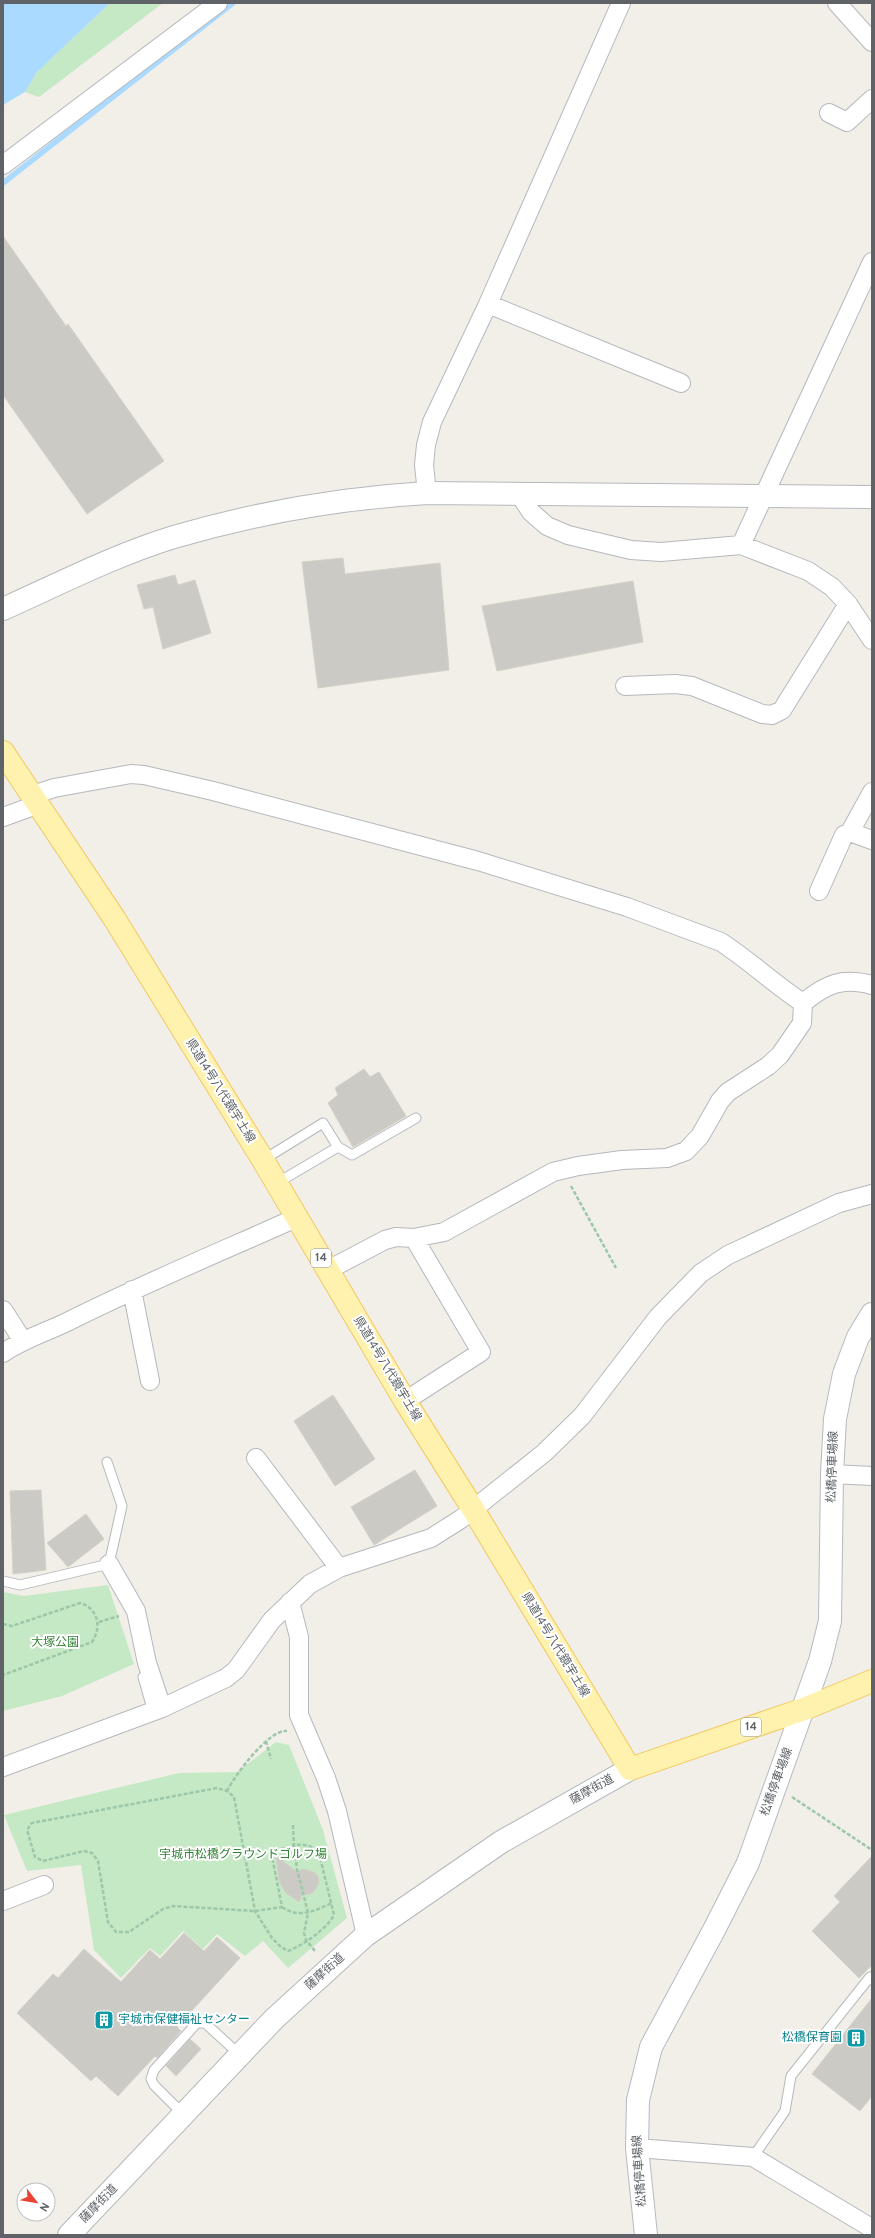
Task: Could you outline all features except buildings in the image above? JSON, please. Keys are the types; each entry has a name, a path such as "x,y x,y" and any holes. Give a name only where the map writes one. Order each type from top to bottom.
{"main road":[{"name":"県道14号八代鏡宇土線","path":"3,752 36,799 114,918 264,1160 296,1218 405,1400 473,1509 630,1769"},
{"name":"14","path":"630,1769 804,1709 872,1681"}],"street":[{"path":"3,165 218,3"},
{"path":"427,493 424,465 426,445 432,422 488,304 621,3"},
{"path":"836,3 872,42"},
{"path":"829,113 847,122 872,99"},
{"path":"741,545 872,262"},
{"path":"488,304 681,383"},
{"path":"3,609 173,537 248,517 329,502 427,493 520,495 872,496"},
{"path":"520,495 531,512 547,526 568,535 631,550 661,552 741,545 808,571 832,587 848,604 872,640"},
{"path":"625,686 675,684 692,686 762,714 772,715 782,710 848,604"},
{"path":"3,817 54,788 131,774 144,775 402,840 555,883 721,942 744,957 763,974 803,1003"},
{"path":"819,892 844,835 850,832 872,792"},
{"path":"850,832 872,840"},
{"path":"328,1270 385,1240 396,1237 414,1238 444,1232 553,1172 562,1169 622,1160 667,1158 686,1152 700,1136 720,1101 728,1092 768,1066 780,1055 802,1023 803,1003 821,988 837,982 872,985"},
{"path":"3,1767 158,1710 226,1678 236,1670 262,1632 290,1602 310,1584 338,1568 431,1538 473,1509 567,1433 582,1416 658,1317 701,1273 728,1255 839,1203 872,1194"},
{"path":"3,1353 23,1341 43,1334 132,1290 296,1218"},
{"path":"405,1400 481,1352 414,1238"},
{"path":"132,1290 150,1381"},
{"path":"3,1310 23,1341"},
{"name":"松橋停車場線","path":"646,2235 636,2148 638,2100 651,2047 748,1863 820,1661 830,1622 832,1474 835,1419 844,1374 858,1337 872,1314"},
{"path":"256,1458 338,1568"},
{"path":"832,1474 872,1476"},
{"path":"109,1564 136,1611 158,1710"},
{"path":"290,1602 299,1637 299,1714 326,1778 337,1811 366,1935"},
{"name":"薩摩街道","path":"70,2235 274,2019 366,1935 501,1842 630,1769"},
{"path":"3,1901 44,1884"},
{"path":"636,2148 753,2157 868,2227"}],"lane":[{"path":"264,1160 323,1123 338,1147 352,1155 416,1118"},
{"path":"277,1183 338,1147"},
{"path":"3,1581 20,1585 109,1564 122,1506 107,1462"},
{"path":"139,1666 158,1710"},
{"path":"753,2157 785,2111 790,2076 870,1977 872,1980"},
{"path":"184,2115 154,2086 151,2079 154,2070 197,2023 205,2023 240,2055"}],"path":[{"path":"562,1169 616,1268"},
{"path":"3,1624 12,1626 80,1603 86,1605 92,1610 99,1622 98,1634 92,1642 3,1675"},
{"path":"227,1790 243,1766 266,1741 282,1730 307,1733"},
{"path":"266,1741 271,1759"},
{"path":"776,1787 872,1850"},
{"path":"282,1907 272,1857 278,1850 294,1846 307,1845 315,1848 319,1853 332,1903 334,1915 330,1922 288,1951 281,1947 264,1927 255,1911 234,1797 227,1790 217,1788 32,1823 27,1830 35,1857 43,1861 84,1851 92,1853 98,1861 108,1922 116,1932 129,1932 163,1909 173,1906 255,1911 282,1907 295,1914 308,1914 332,1903"},
{"path":"293,1825 297,1869 308,1914 304,1933 306,1940 316,1951"}],"green space":[{"path":"110,3 163,3 39,97 25,92 37,72"},
{"name":"大塚公園","path":"108,1585 134,1664 62,1696 3,1711 3,1592 24,1596"},
{"name":"宇城市松橋グラウンドゴルフ場","path":"276,1742 289,1745 323,1830 347,1918 288,1968 263,1941 245,1956 217,1934 203,1949 183,1931 160,1956 150,1948 121,1978 94,1950 81,1865 27,1871 4,1815 179,1773 237,1772"}],"water":[{"path":"4,3 110,3 37,72 25,92 3,105"}],"waterway":[{"path":"3,183 233,3"}],"place":[{"name":"宇城市保健福祉センター","path":"104,2020"},
{"name":"松橋保育園","path":"856,2038"}]}
